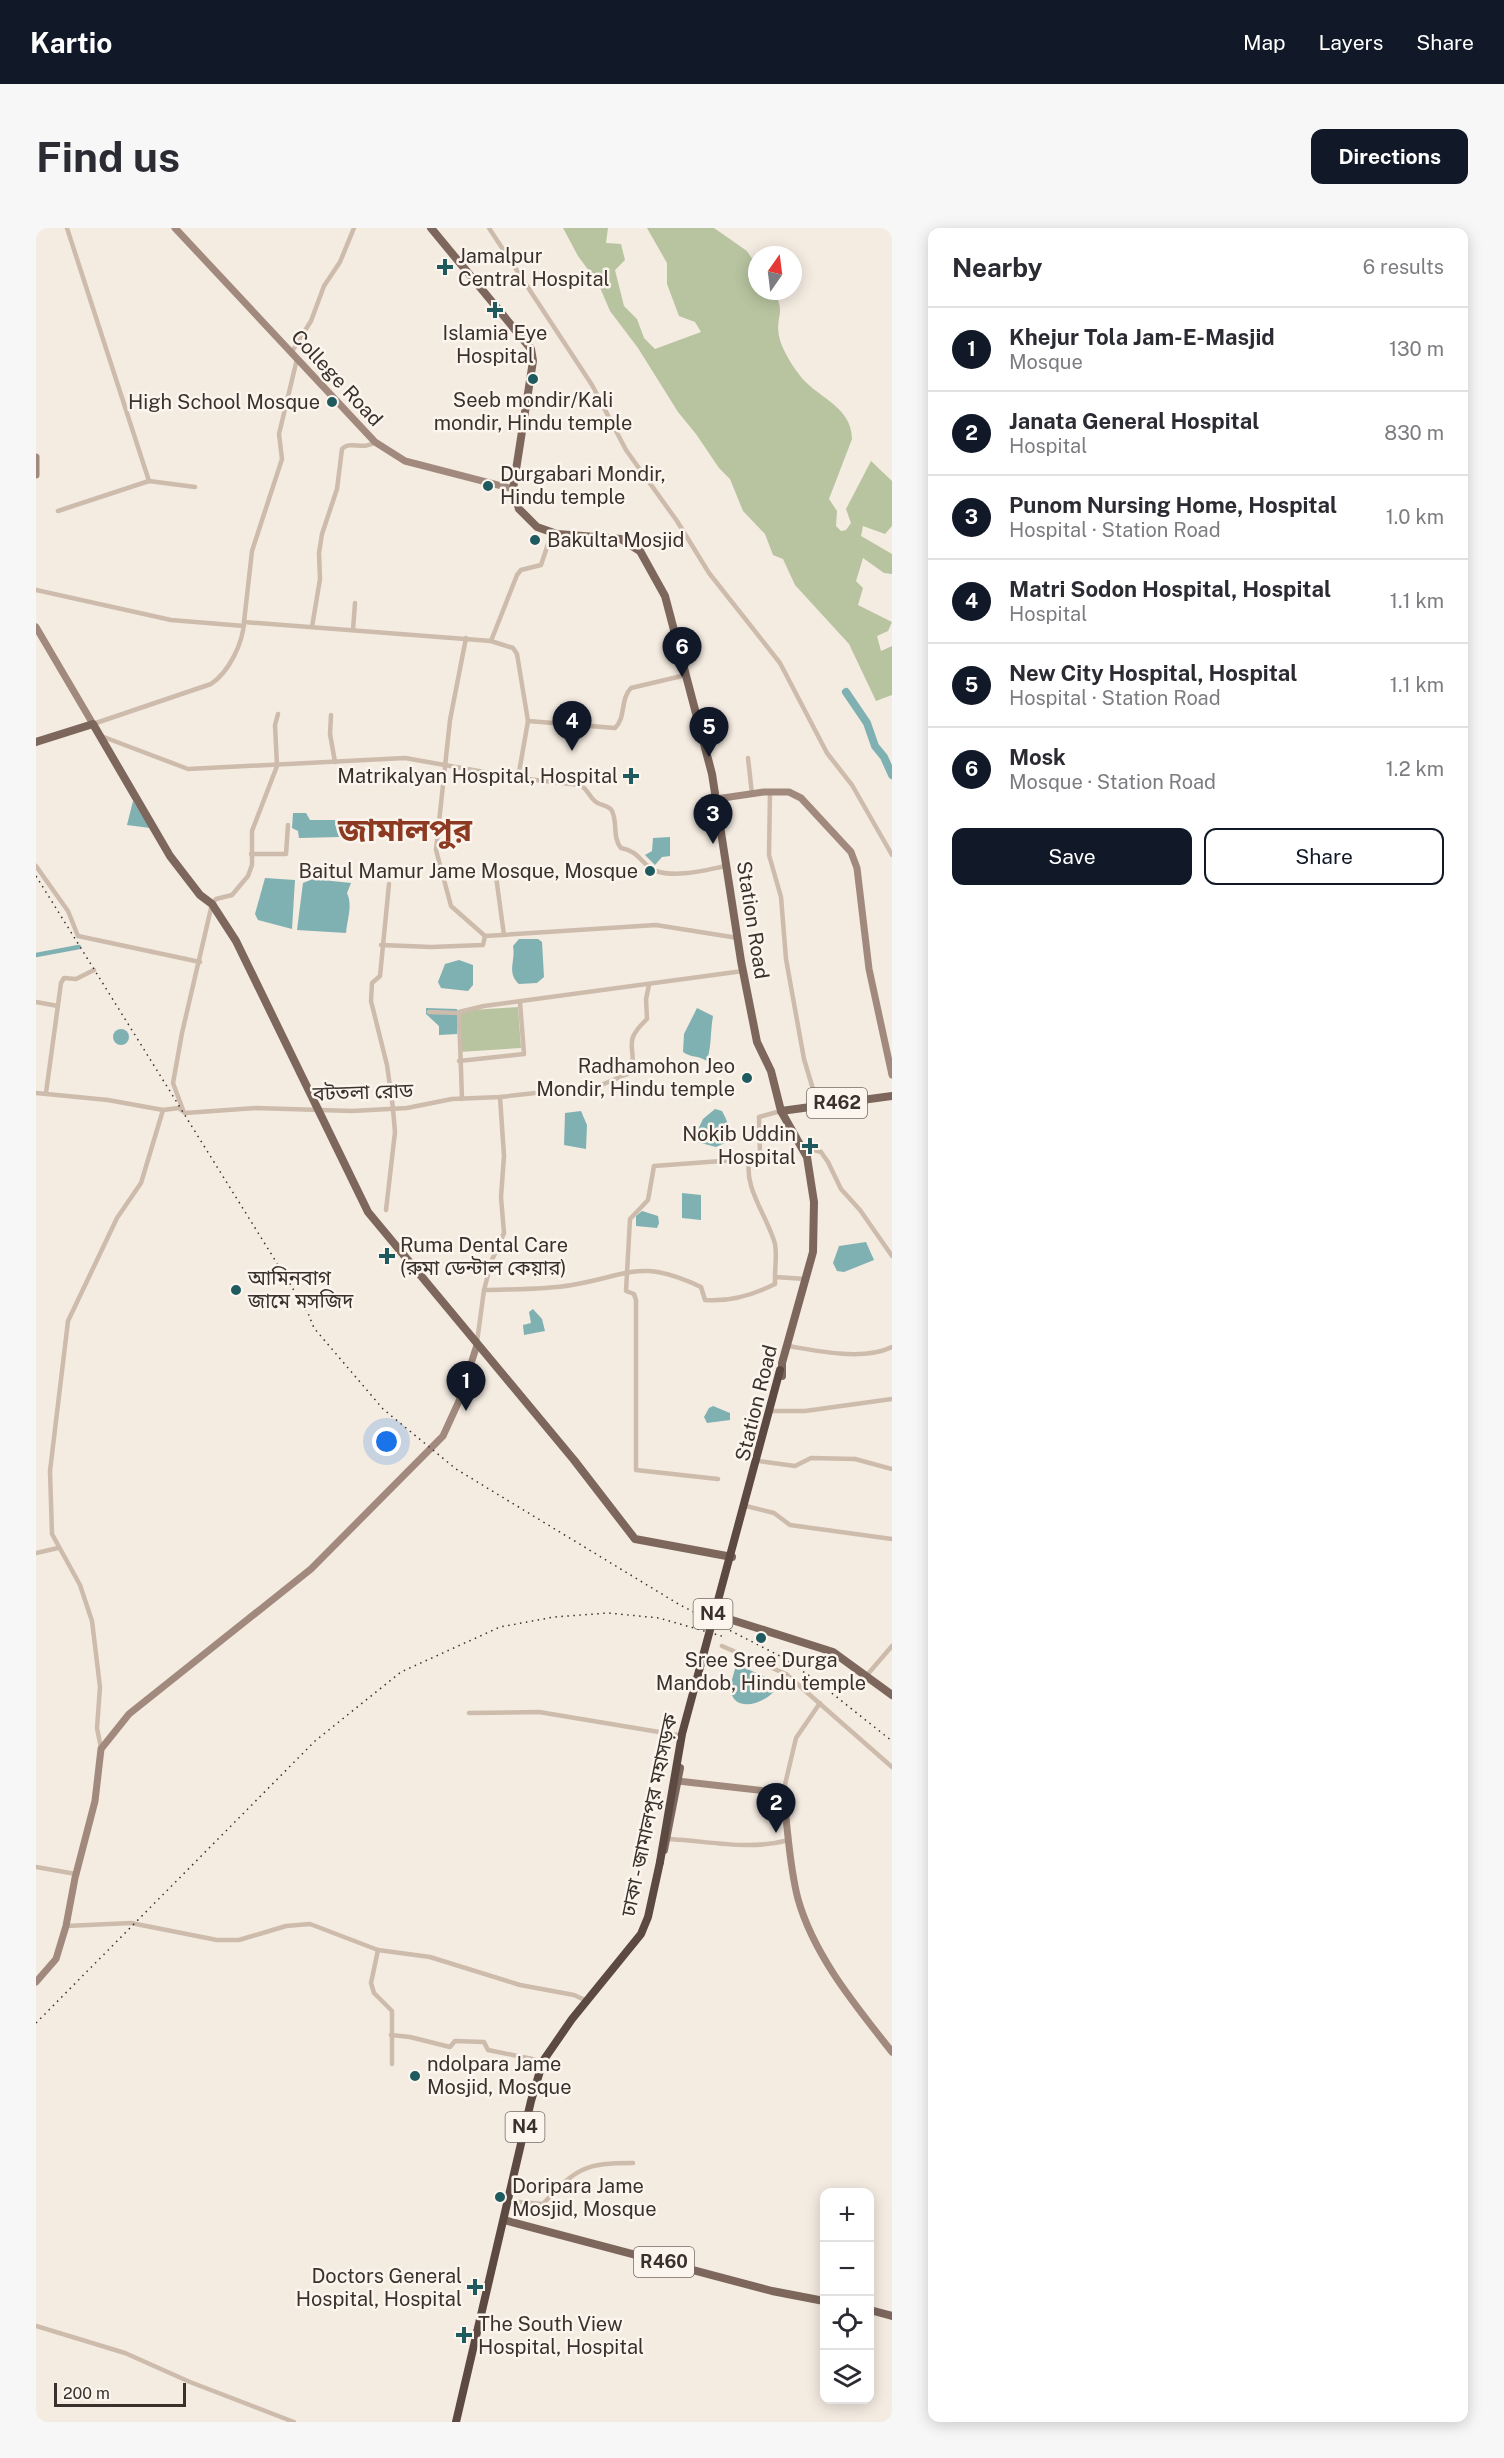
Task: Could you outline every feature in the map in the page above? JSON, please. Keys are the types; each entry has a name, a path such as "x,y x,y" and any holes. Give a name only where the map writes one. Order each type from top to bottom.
{"highway":[{"name":"ঢাকা - জামালপুর মহাসড়ক","path":"456,2422 543,2061 587,2001 641,1934 648,1917 682,1734 781,1367"}],"main road":[{"name":"College Road","path":"175,228 375,442 405,461 513,489"},
{"path":"431,228 531,349 533,361 513,489"},
{"path":"36,457 37,472"},
{"name":"Station Road","path":"513,489 519,509 537,527 552,532 621,539 640,550 665,596 716,799 743,971 757,1042 771,1071 781,1111 807,1157 814,1202 813,1252 781,1367 784,1370 716,1615 686,1737 669,1839 660,1862"},
{"path":"36,627 170,856 200,895 212,904 236,941 368,1212 574,1460 635,1539 732,1557"},
{"path":"36,742 93,724"},
{"path":"716,799 770,792 789,792 801,798 851,852 857,868 869,969 885,1054 892,1075"},
{"name":"R462","path":"781,1111 892,1096"},
{"path":"36,1982 56,1959 66,1926 76,1874 95,1801 101,1749 129,1714 311,1569 416,1465 449,1427 477,1345"},
{"path":"716,1615 833,1652 867,1674 892,1695"},
{"path":"678,1781 783,1793 798,1899 810,1930 839,1980 892,2052"},
{"name":"R460","path":"504,2220 772,2291 820,2300"},
{"path":"874,2311 892,2316"}],"street":[{"path":"67,228 149,481"},
{"path":"291,353 311,321 324,286 340,262 354,228"},
{"path":"489,228 587,375 626,450 677,521 709,573 780,663 827,753 852,785 892,855"},
{"path":"93,724 211,684 220,678 230,663 244,624 252,551 282,459 279,434 297,359"},
{"path":"312,627 321,579 319,553 322,534 337,489 342,449 345,445 369,447 375,442"},
{"path":"58,511 149,481 195,486"},
{"path":"491,641 517,576 521,570 541,565 552,532"},
{"path":"36,590 171,620 466,638 491,641 513,648 517,654 528,721 518,778"},
{"path":"353,630 355,603"},
{"path":"466,638 450,720 436,850 451,906 485,936 656,925 738,938"},
{"path":"528,721 615,728 620,724 627,693 632,688 686,675"},
{"path":"185,1113 173,1083 182,1033 212,904 216,899 232,895 248,876 252,865 252,831 278,766 275,725 278,714"},
{"path":"331,715 330,734 335,762"},
{"path":"101,736 188,769 405,758 444,763 518,778 580,785 587,788 594,801 608,807 612,812 614,830 621,848 635,852 654,870 698,871 728,866"},
{"path":"748,758 752,794"},
{"path":"770,792 769,855 781,897 786,959 804,1059 818,1106"},
{"path":"251,854 286,854 288,825"},
{"path":"36,866 68,911 78,936 200,962"},
{"path":"495,869 504,935"},
{"path":"386,1209 395,1131 387,1065 371,1001 372,983 380,976 381,945 388,914 389,884"},
{"path":"381,945 431,947 483,945 485,936"},
{"path":"46,1093 64,978 76,978 94,970"},
{"path":"429,1012 458,1013 520,1002 743,971"},
{"path":"649,985 646,1019 633,1032 630,1040 633,1066 673,1063"},
{"path":"36,1002 58,1006"},
{"path":"459,1061 524,1054 520,1002"},
{"path":"458,1013 462,1099"},
{"name":"বটতলা রোড","path":"36,1093 108,1100 163,1110 179,1108 185,1113 256,1108 393,1109 462,1099 599,1086 632,1072 633,1066"},
{"path":"477,1345 484,1290 492,1260 504,1233 501,1197 504,1156 500,1097"},
{"path":"101,1749 97,1728 100,1687 90,1613 80,1585 52,1534 50,1472 65,1335 76,1300 117,1218 141,1183 163,1110"},
{"path":"718,1479 636,1470 636,1296 626,1291 630,1219 648,1200 654,1166 750,1158 760,1154 759,1116 781,1111"},
{"path":"800,1146 821,1152 841,1189 892,1256"},
{"path":"484,1290 573,1285 626,1272 656,1270 701,1287 705,1300 717,1301 758,1292 775,1284 775,1246 756,1198 750,1173 750,1158"},
{"path":"775,1277 806,1279"},
{"path":"788,1346 824,1352 864,1353 892,1347"},
{"path":"772,1411 805,1411 892,1399"},
{"path":"759,1461 795,1466 811,1458 855,1459 892,1469"},
{"path":"746,1506 774,1513 790,1525 892,1539"},
{"path":"36,1553 58,1548"},
{"path":"722,1646 786,1674 892,1767"},
{"path":"867,1674 892,1646"},
{"path":"783,1793 796,1738 820,1703"},
{"path":"469,1713 539,1712 686,1737"},
{"path":"669,1839 734,1846 776,1844 789,1840"},
{"path":"36,1867 76,1874"},
{"path":"66,1926 131,1923 217,1940 238,1940 286,1926 310,1924 378,1950 430,1957 520,1985 574,1995 587,2001"},
{"path":"378,1950 371,1983 374,1993 392,2011 392,2064"},
{"path":"391,2035 410,2037 450,2047 455,2041 484,2042 490,2050 543,2061"},
{"path":"508,2201 543,2204 570,2177 592,2164 633,2163"},
{"path":"36,2326 124,2353 190,2382 294,2422"}],"green space":[{"path":"563,228 608,228 606,243 621,244 625,260 615,270 624,306 637,319 644,338 655,349 701,332 695,322 679,316 667,284 667,263 647,228 714,228 747,251 748,300 778,300 780,309 779,336 789,360 805,381 839,410 850,427 852,439 829,499 837,511 836,526 841,531 846,530 851,523 846,509 871,461 892,481 892,526 885,534 863,526 861,536 892,554 892,574 884,573 863,558 856,581 863,588 858,605 892,622 888,631 877,636 881,651 892,646 892,695 876,701 849,644 795,585 783,559 773,555 765,534 743,511 730,479 719,468 678,412 638,348 610,311 598,283 578,256"},
{"path":"518,1007 521,1048 459,1052 456,1011"}],"water":[{"path":"133,801 150,828 127,825"},
{"path":"293,813 306,813 310,820 337,820 340,837 299,838 298,831 292,828"},
{"path":"670,837 670,856 662,857 655,865 645,855 652,851 653,838"},
{"path":"265,878 295,880 292,929 258,920 255,914"},
{"path":"313,879 351,883 347,893 350,908 346,933 297,930 303,883"},
{"path":"519,939 538,939 542,942 544,977 537,983 519,984 515,980 512,971 513,946"},
{"path":"459,960 473,965 473,985 468,991 441,988 438,982 445,964"},
{"path":"426,1008 457,1009 457,1034 439,1035 439,1026 426,1014"},
{"path":"697,1008 713,1016 707,1061 683,1052 684,1034"},
{"path":"118,1029 124,1029 129,1037 127,1043 118,1045 113,1040 113,1034"},
{"path":"715,1109 722,1111 729,1130 727,1142 716,1147 697,1142 694,1138 703,1119"},
{"path":"581,1111 587,1125 586,1149 564,1145 565,1113"},
{"path":"682,1193 701,1195 701,1220 682,1218"},
{"path":"642,1211 658,1216 657,1228 636,1226 636,1216"},
{"path":"866,1242 874,1260 844,1272 837,1271 833,1263 839,1246"},
{"path":"533,1309 542,1319 545,1331 524,1335 523,1325 531,1323 529,1312"},
{"path":"713,1406 730,1413 730,1420 707,1423 704,1417 709,1408"},
{"path":"736,1664 768,1678 776,1688 773,1693 753,1704 739,1703 731,1692"}],"waterway":[{"path":"846,692 867,723 875,746 884,757 892,775"},
{"path":"36,955 79,947"}],"railway":[{"path":"36,876 308,1313 314,1328 383,1409 456,1469 680,1605 780,1656 814,1679 892,1741"},
{"path":"36,2023 315,1741 401,1672 500,1627 554,1617 608,1613 659,1618 725,1637"}],"place":[{"name":"Jamalpur Central Hospital","path":"445,267"},
{"name":"Islamia Eye Hospital","path":"495,310"},
{"name":"Seeb mondir/Kali mondir, Hindu temple","path":"533,379"},
{"name":"High School Mosque","path":"332,402"},
{"name":"Durgabari Mondir, Hindu temple","path":"488,486"},
{"name":"Bakulta Mosjid","path":"535,540"},
{"name":"Mosk","path":"682,677"},
{"name":"Matri Sodon Hospital, Hospital","path":"572,751"},
{"name":"New City Hospital, Hospital","path":"709,757"},
{"name":"Matrikalyan Hospital, Hospital","path":"631,776"},
{"name":"Punom Nursing Home, Hospital","path":"713,844"},
{"name":"Baitul Mamur Jame Mosque, Mosque","path":"650,871"},
{"name":"Radhamohon Jeo Mondir, Hindu temple","path":"747,1078"},
{"name":"Nokib Uddin Hospital","path":"810,1146"},
{"name":"Ruma Dental Care (রুমা ডেন্টাল কেয়ার)","path":"387,1256"},
{"name":"আমিনবাগ জামে মসজিদ","path":"236,1290"},
{"name":"Khejur Tola Jam-E-Masjid","path":"466,1411"},
{"name":"Sree Sree Durga Mandob, Hindu temple","path":"761,1638"},
{"name":"Janata General Hospital","path":"776,1833"},
{"name":"ndolpara Jame Mosjid, Mosque","path":"415,2076"},
{"name":"Doripara Jame Mosjid, Mosque","path":"500,2197"},
{"name":"Doctors General Hospital, Hospital","path":"475,2287"},
{"name":"The South View Hospital, Hospital","path":"464,2335"}],"district":[{"name":"জামালপুর","path":"405,830"}]}
